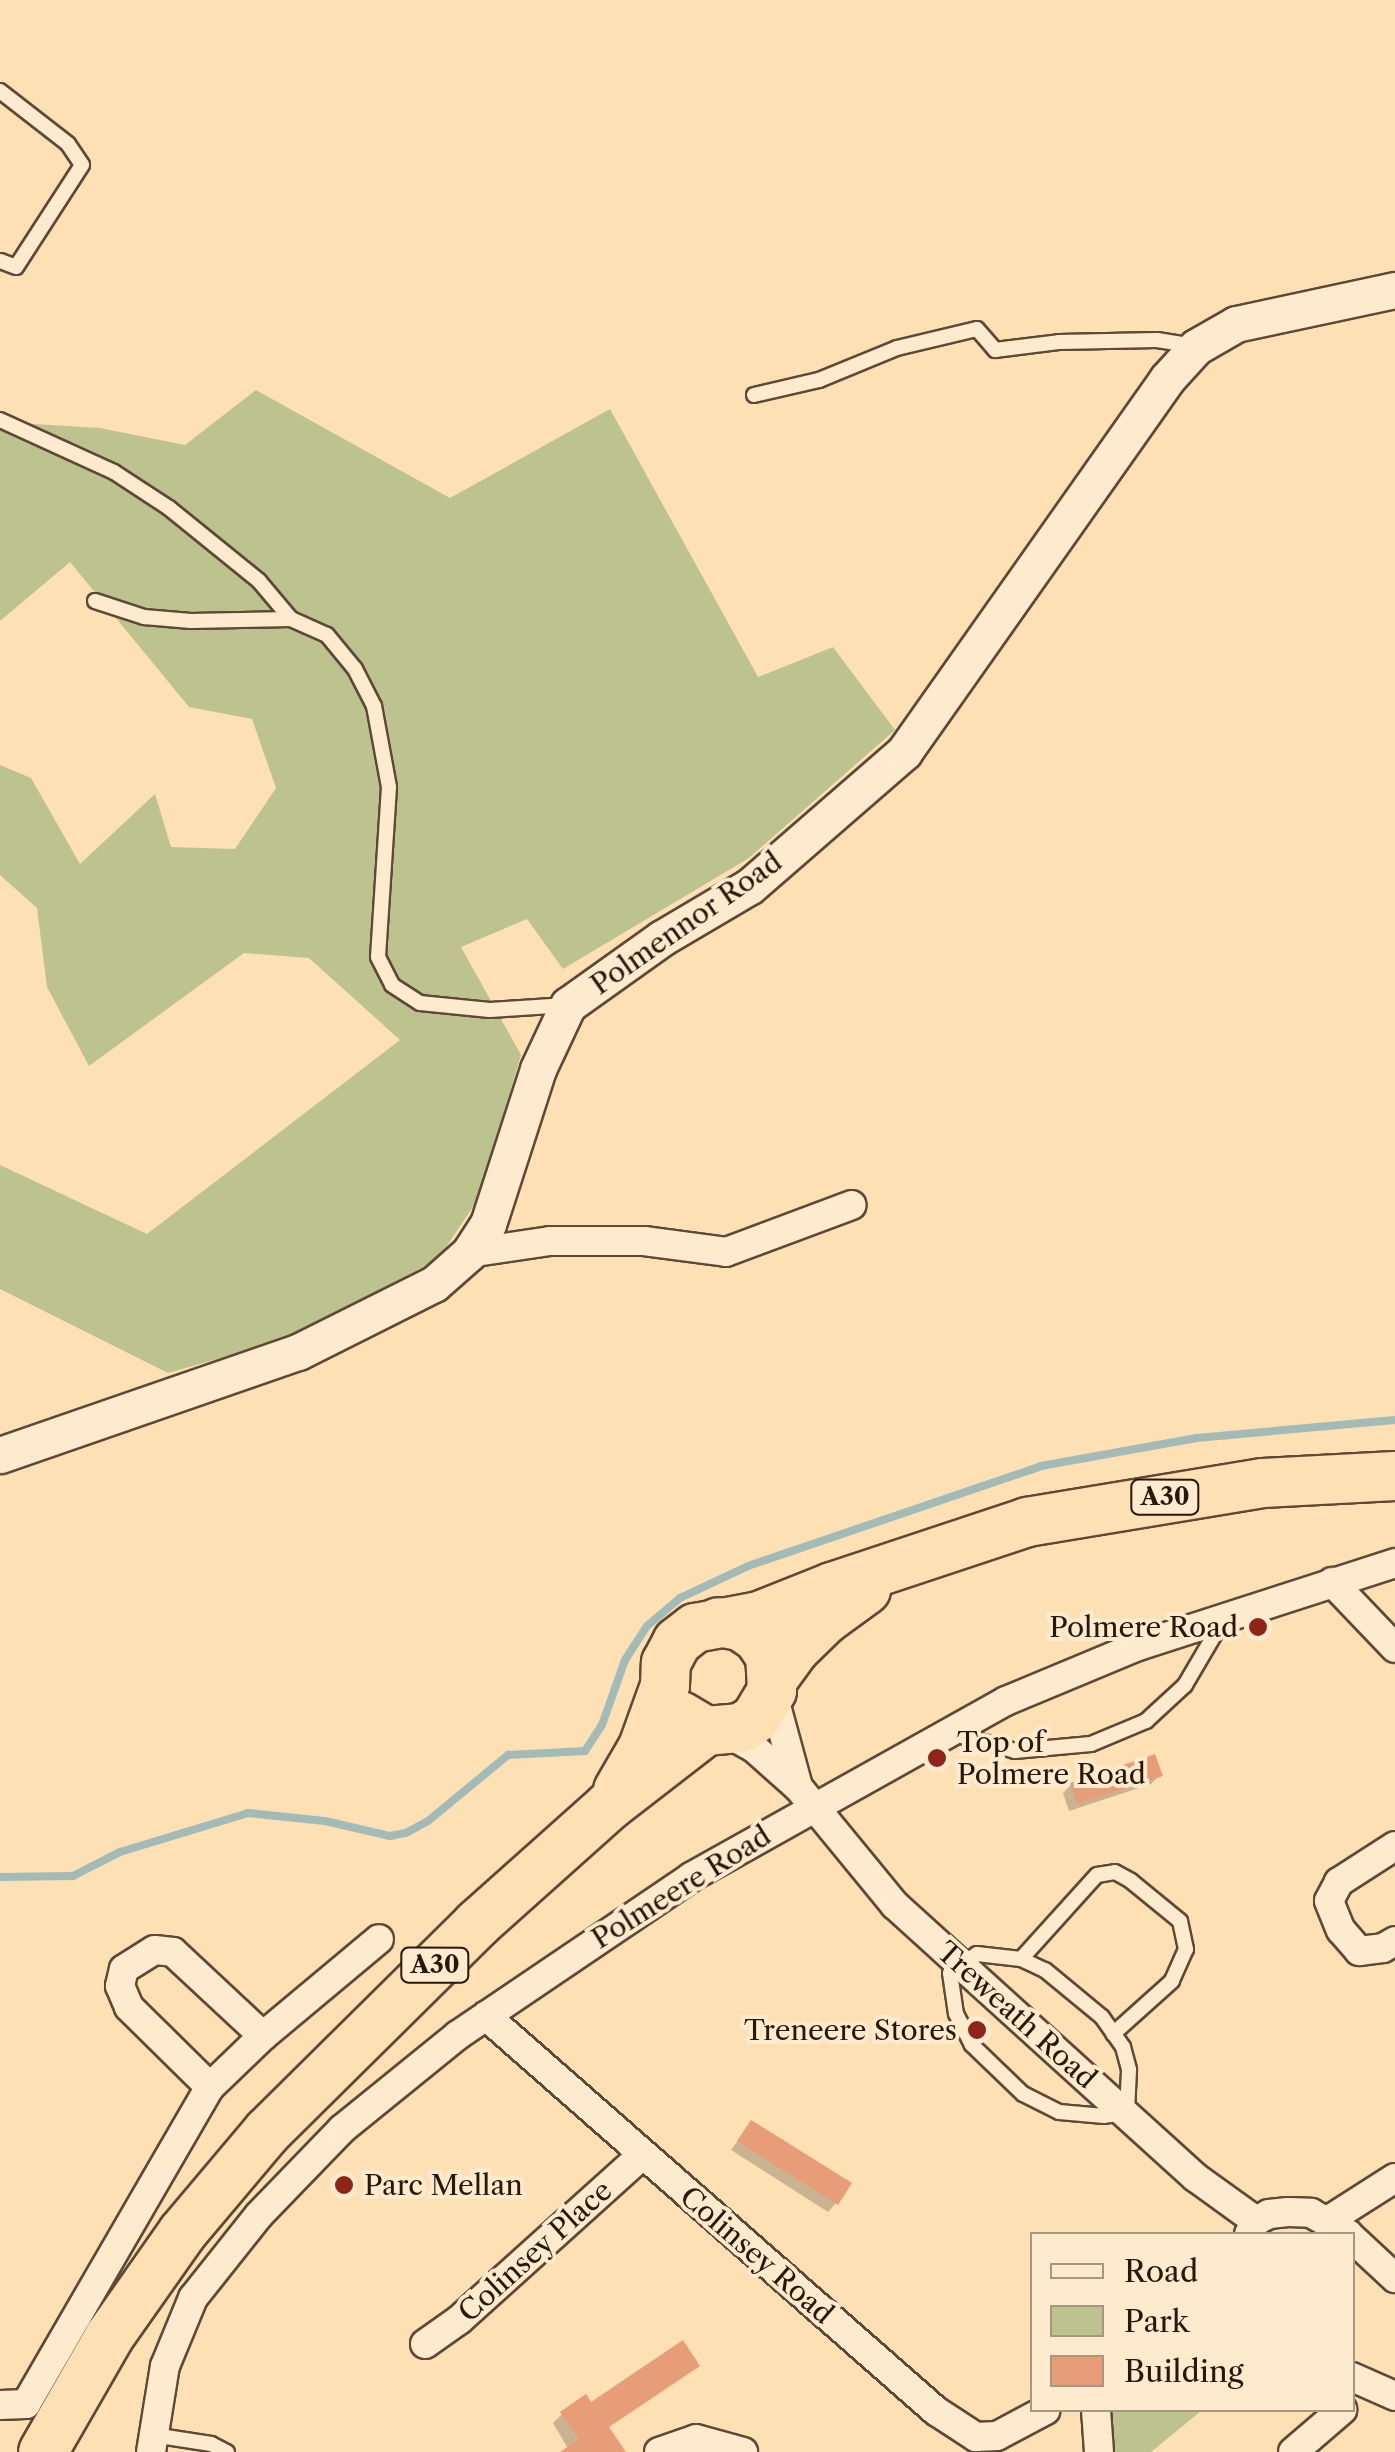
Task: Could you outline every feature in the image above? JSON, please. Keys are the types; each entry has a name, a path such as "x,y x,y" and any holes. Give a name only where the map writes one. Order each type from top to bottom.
{"highway":[{"name":"A30","path":"609,1806 644,1747 664,1686 666,1663 676,1642 695,1628 759,1616 940,1549 1026,1522 1263,1483 1395,1476"},
{"name":"A30","path":"44,2452 119,2322 182,2233 268,2131 477,1924 609,1806 715,1731 755,1719 794,1650 824,1620 859,1594 940,1549"},
{"path":"718,1622 740,1626 758,1638 770,1656 773,1684"},
{"path":"664,1686 672,1706 686,1722 715,1731"}],"street":[{"name":"Polmennor Road","path":"0,1455 298,1352 434,1284 469,1252 488,1224 538,1070 568,1005 662,938 750,886 904,752 1196,346 1236,324 1395,290"},
{"path":"469,1252 587,1241 644,1241 726,1252 852,1204"},
{"path":"0,1438 36,1442"},
{"name":"Polmeere Road","path":"152,2444 164,2366 192,2298 258,2214 342,2129 486,2016 806,1797 950,1732 1022,1694 1225,1617 1395,1562"},
{"path":"1332,1582 1395,1648"},
{"name":"Treweath Road","path":"773,1684 806,1797"},
{"name":"Treweath Road","path":"715,1731 754,1748 806,1797 895,1905 1252,2228 1288,2212 1311,2213 1343,2231"},
{"path":"1395,1846 1339,1882 1328,1901 1341,1930 1359,1951 1383,1948 1395,1941"},
{"path":"13,2404 210,2087 262,2036 378,1939"},
{"path":"210,2087 129,2007 120,1986 124,1969 156,1950 173,1952 262,2036"},
{"name":"Colinsey Road","path":"486,2016 936,2411 976,2437 997,2436 1042,2412"},
{"name":"Colinsey Place","path":"426,2344 459,2320 642,2155"},
{"path":"1343,2231 1395,2178"},
{"path":"1355,2242 1395,2278"},
{"path":"1357,2387 1395,2396"},
{"path":"1096,2412 1099,2452"},
{"path":"1293,2452 1340,2412"},
{"path":"659,2452 696,2439 743,2452"}],"lane":[{"path":"0,91 68,144 82,165 16,267 0,261"},
{"path":"754,395 818,380 897,348 977,329 994,350 1157,340 1196,346"},
{"path":"0,420 57,450 114,472 169,508 258,581 290,619"},
{"path":"95,601 144,617 191,622 290,619 328,635 355,669 374,706 389,787 378,957 392,986 420,1003 490,1010 568,1005"},
{"path":"950,1732 1015,1751 1091,1744 1146,1720 1185,1685 1225,1617"},
{"path":"1021,1959 1097,1875 1115,1872 1131,1881 1180,1921 1186,1949 1172,1981 1114,2034"},
{"path":"977,1954 1021,1959 1045,1970 1102,2017 1129,2070 1126,2113 1104,2116 1059,2112 1023,2094 972,2045 956,2014 950,1973 961,1964 977,1954"},
{"path":"152,2444 211,2444 227,2452"}],"green space":[{"path":"256,390 450,498 610,409 758,677 833,647 895,730 749,858 563,969 527,919 461,947 521,1055 479,1198 438,1259 292,1338 168,1373 0,1289 0,1165 147,1234 400,1040 309,958 244,953 89,1066 47,987 37,908 0,875 0,765 31,778 80,864 155,794 171,847 235,849 276,788 252,719 189,707 70,562 0,621 0,422 100,428 185,445"},
{"path":"1109,2412 1200,2412 1151,2452 1111,2452"}],"building":[{"path":"1155,1754 1163,1776 1077,1804 1070,1783"},
{"path":"751,2120 852,2183 838,2205 737,2141"},
{"path":"683,2340 700,2366 609,2427 626,2452 560,2452 579,2439 560,2412 586,2394 591,2402"}],"waterway":[{"path":"0,1877 73,1876 120,1852 248,1813 325,1821 390,1836 406,1833 428,1821 508,1755 585,1751 602,1725 625,1660 647,1626 680,1598 748,1566 1041,1466 1197,1438 1395,1420"}],"place":[{"name":"Polmere Road","path":"1258,1627"},
{"name":"Top of Polmere Road","path":"937,1758"},
{"name":"Treneere Stores","path":"977,2030"},
{"name":"Parc Mellan","path":"344,2185"}]}
